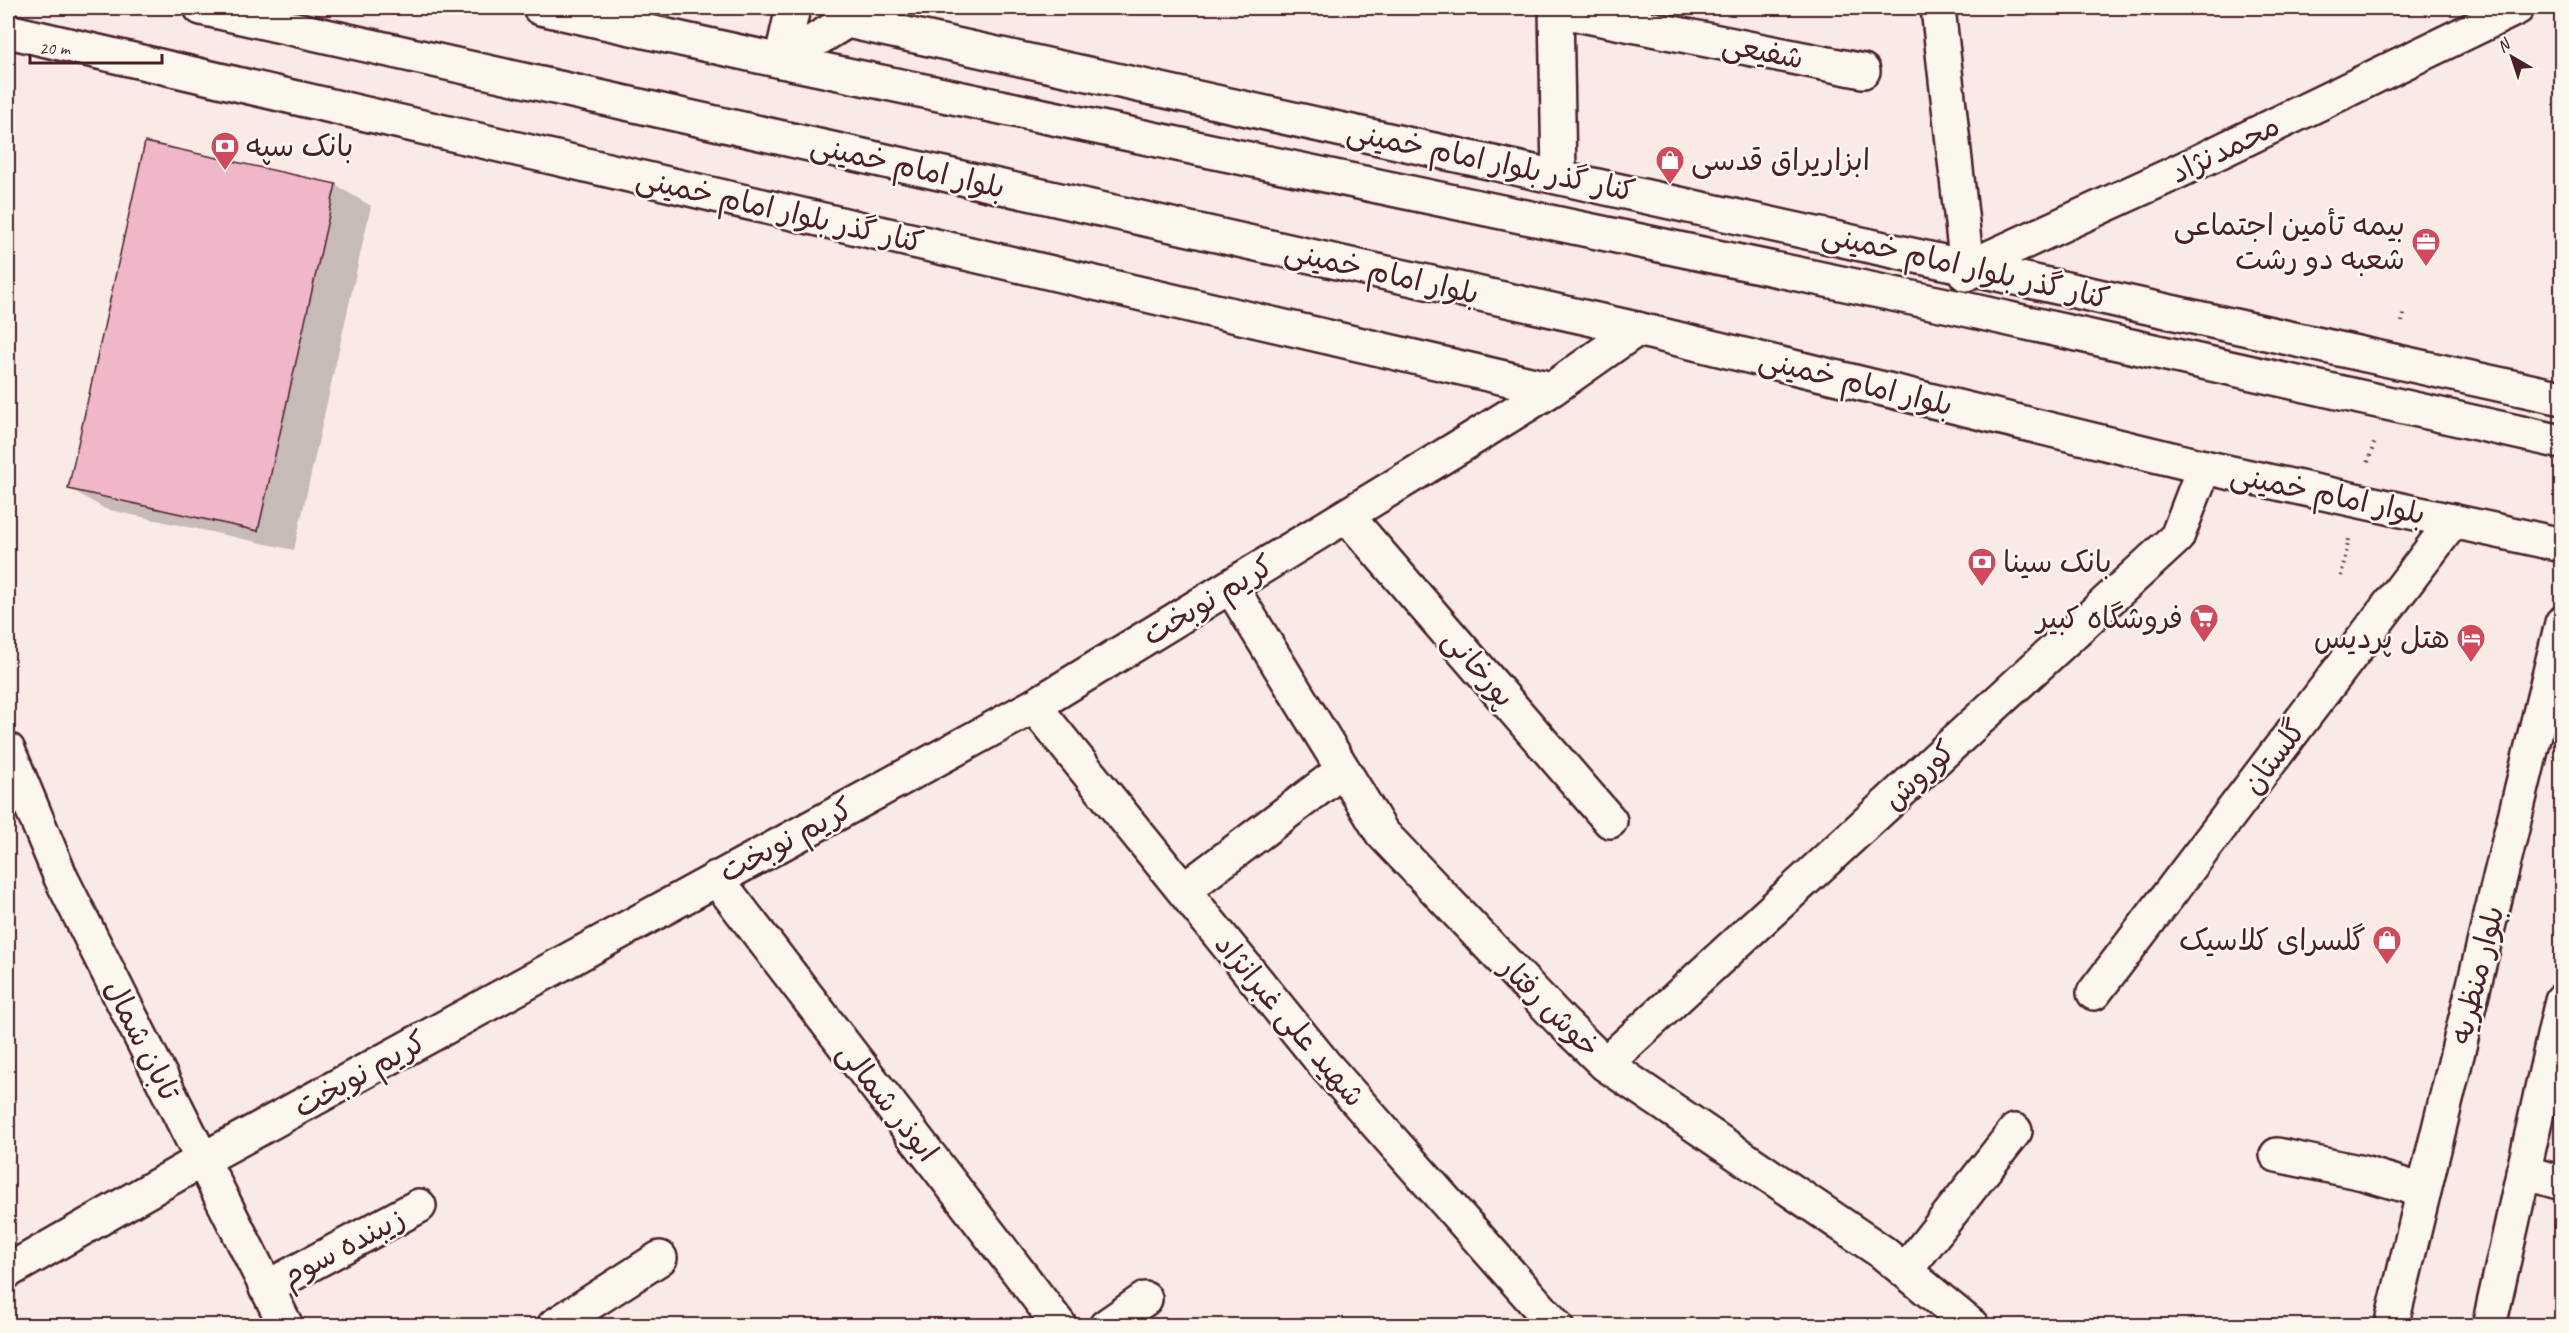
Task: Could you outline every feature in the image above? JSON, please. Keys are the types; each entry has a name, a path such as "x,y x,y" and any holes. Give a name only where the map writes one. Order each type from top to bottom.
{"street":[{"name":"بلوار امام خمینی","path":"201,8 1637,329 2204,467 2562,545"},
{"path":"540,8 782,61 1960,308 2562,442"},
{"path":"782,61 793,8"},
{"path":"1938,8 1967,268 1960,308"},
{"name":"محمدنژاد","path":"1967,268 2173,174 2517,8"},
{"path":"1557,9 1559,176"},
{"name":"شفیعی","path":"1557,9 1863,71"},
{"name":"کنار گذر بلوار امام خمینی","path":"782,61 847,21 2562,398"},
{"name":"کنار گذر بلوار امام خمینی","path":"8,31 1552,389"},
{"name":"کریم نوبخت","path":"8,1271 202,1160 1035,706 1552,389 1637,329"},
{"name":"کوروش","path":"1605,1064 2177,537 2204,467"},
{"name":"پورخانی","path":"1347,516 1610,821"},
{"name":"گلستان","path":"2094,993 2453,521"},
{"name":"خوش رفتار","path":"1231,587 1382,833 1561,1021 1605,1064 1872,1246 1972,1326"},
{"name":"بلوار منظریه","path":"2391,1326 2555,677 2562,623"},
{"name":"شهید علی غبرانژاد","path":"1035,706 1324,1064 1556,1326"},
{"name":"تابان شمال","path":"8,750 20,815 61,878 286,1326"},
{"path":"1184,890 1343,770"},
{"name":"ابوذر شمالی","path":"716,878 1060,1326"},
{"path":"2489,1326 2562,1000"},
{"path":"1905,1271 2015,1131"},
{"path":"2277,1155 2363,1173 2424,1191"},
{"path":"2523,1172 2562,1183"},
{"name":"زیبنده سوم","path":"266,1288 419,1206"},
{"path":"554,1326 660,1258"},
{"path":"1106,1326 1145,1299"}],"building":[{"path":"145,142 336,184 258,531 68,489"}],"place":[{"name":"بانک سپه","path":"225,172"},
{"name":"ابزاریراق قدسی","path":"1670,186"},
{"name":"بیمه تأمین اجتماعی شعبه دو رشت","path":"2426,268"},
{"name":"بانک سینا","path":"1982,588"},
{"name":"فروشگاه کبیر","path":"2204,644"},
{"name":"هتل پرديس","path":"2471,664"},
{"name":"گلسرای کلاسیک","path":"2387,966"}]}
